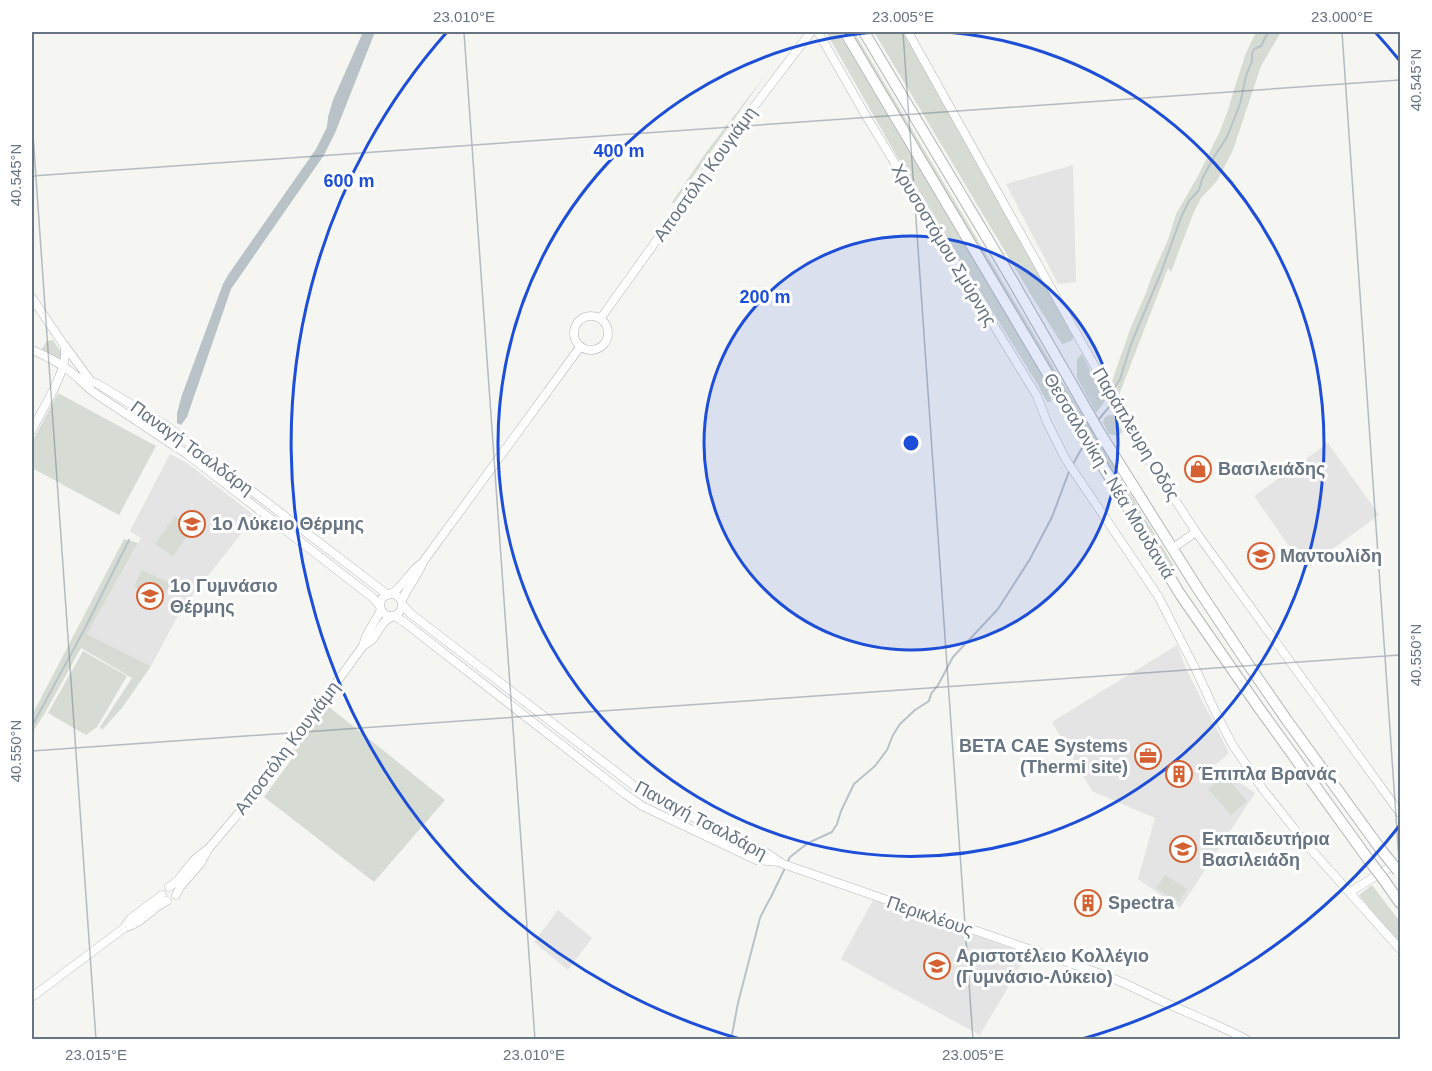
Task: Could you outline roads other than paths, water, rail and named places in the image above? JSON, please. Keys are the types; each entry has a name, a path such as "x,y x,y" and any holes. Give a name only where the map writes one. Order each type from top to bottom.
{"highway":[{"name":"Θεσσαλονίκη - Νέα Μουδανιά","path":"845,32 1093,451 1197,619 1401,903"},
{"name":"Θεσσαλονίκη - Νέα Μουδανιά","path":"864,32 1100,433 1173,548 1259,681 1379,847 1400,869"}],"street":[{"name":"Αποστόλη Κουγιάμη","path":"600,318 730,138 811,32"},
{"name":"Παράπλευρη Οδός","path":"908,32 1131,432 1196,532 1401,813"},
{"path":"805,40 819,34"},
{"name":"Χρυσοστόμου Σμύρνης","path":"819,34 969,288 1037,396 1066,460 1158,596 1232,744 1262,788 1325,866 1350,892"},
{"path":"32,298 91,381"},
{"path":"594,315 600,318 608,327 606,342 594,350 584,349 576,344 574,329 578,322 587,316 594,315"},
{"path":"32,430 63,368 66,351 64,345"},
{"path":"423,562 420,571 405,593 400,612 392,616 385,615 380,608 382,599 397,590 414,569 423,562 580,346"},
{"name":"Παναγή Τσαλδάρη","path":"32,350 43,354 96,394 188,455 372,597 380,608"},
{"name":"Παναγή Τσαλδάρη","path":"76,377 102,386 167,426 389,594"},
{"path":"1173,548 1196,532"},
{"path":"389,594 398,596 402,603"},
{"name":"Παναγή Τσαλδάρη","path":"402,603 410,613 646,795 762,850 780,863"},
{"name":"Αποστόλη Κουγιάμη","path":"169,887 181,877 194,860 209,848 255,794 363,646 380,608"},
{"name":"Αποστόλη Κουγιάμη","path":"363,646 372,640 384,622 392,616"},
{"name":"Παναγή Τσαλδάρη","path":"392,616 404,622 642,806 756,861 780,863"},
{"name":"Αποστόλη Κουγιάμη","path":"176,895 200,864 209,848"},
{"name":"Περικλέους","path":"780,863 1118,980 1247,1040"},
{"path":"1400,869 1350,892 1401,949"},
{"path":"32,997 124,928 130,919 164,898 173,900 176,895 173,889 169,887 164,889 164,898"}],"waterway":[{"path":"1114,396 1115,387 1120,379 1131,344 1182,215 1189,201 1199,190 1202,179 1227,137 1240,104 1252,54 1254,49 1261,46 1268,32"},
{"path":"1099,419 1109,407"},
{"path":"1073,464 1082,448"},
{"path":"787,863 790,857 808,843 832,832 854,784 875,766 887,750 900,724 929,701 953,657 998,609 1030,559 1052,517 1070,469"},
{"path":"32,726 129,540"},
{"path":"731,1040 760,918 785,868"}],"place":[{"name":"Βασιλειάδης","path":"1198,469"},
{"name":"1ο Λύκειο Θέρμης","path":"192,524"},
{"name":"Μαντουλίδη","path":"1261,556"},
{"name":"1ο Γυμνάσιο Θέρμης","path":"150,596"},
{"name":"BETA CAE Systems (Thermi site)","path":"1148,756"},
{"name":"Έπιπλα Βρανάς","path":"1179,774"},
{"name":"Εκπαιδευτήρια Βασιλειάδη","path":"1183,849"},
{"name":"Spectra","path":"1088,903"},
{"name":"Αριστοτέλειο Κολλέγιο (Γυμνάσιο-Λύκειο)","path":"937,966"}]}
